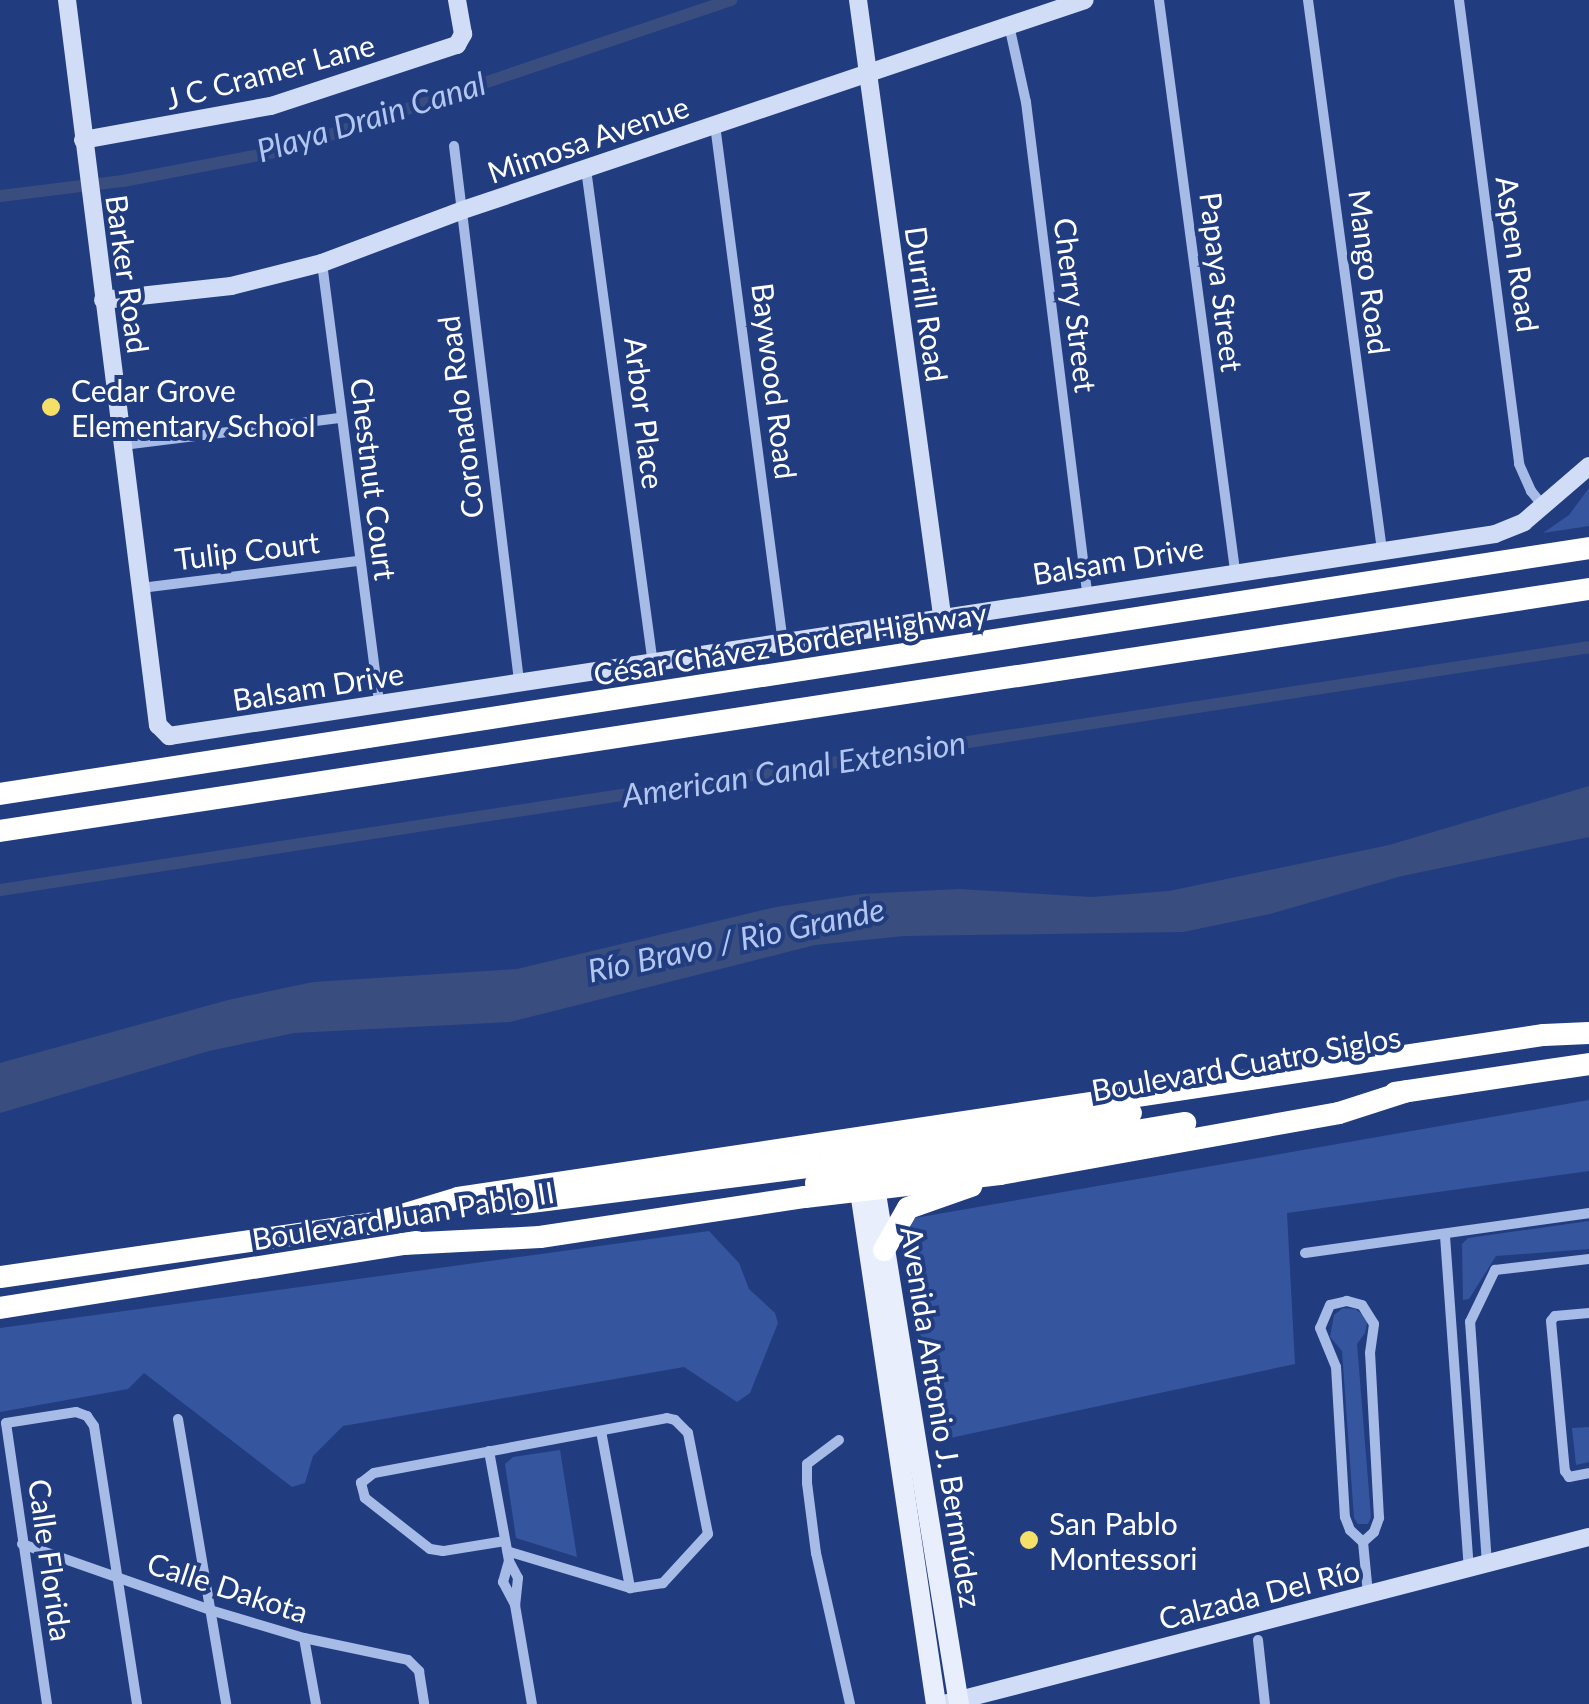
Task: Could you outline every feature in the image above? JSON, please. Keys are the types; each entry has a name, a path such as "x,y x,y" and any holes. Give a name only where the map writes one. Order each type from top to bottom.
{"highway":[{"name":"César Chávez Border Highway","path":"0,794 1589,548"},
{"path":"0,830 1589,590"},
{"path":"403,1244 540,1237 813,1173 918,1157 1544,1035 1589,1034"},
{"name":"Boulevard Cuatro Siglos","path":"918,1157 1217,1109 1589,1034"},
{"name":"Boulevard Cuatro Siglos","path":"1217,1109 1406,1091 1589,1064"},
{"path":"884,1250 899,1216 908,1208 1000,1174 1339,1112 1406,1091"},
{"path":"813,1173 860,1140 1000,1174"},
{"path":"382,1221 458,1198 813,1173 867,1189 918,1157"},
{"name":"Boulevard Juan Pablo II","path":"0,1277 382,1221 813,1173"},
{"name":"Boulevard Juan Pablo II","path":"0,1308 538,1223 813,1173"}],"main road":[{"name":"Avenida Antonio J. Bermúdez","path":"860,1140 936,1704"},
{"name":"Avenida Antonio J. Bermúdez","path":"867,1189 884,1250 954,1703"}],"street":[{"name":"Barker Road","path":"67,0 89,202 162,732"},
{"name":"J C Cramer Lane","path":"83,140 270,106 457,45 462,34 457,0"},
{"name":"Durrill Road","path":"858,0 942,615"},
{"name":"Mimosa Avenue","path":"103,300 231,286 322,262 462,210 1085,0"},
{"name":"Papaya Street","path":"1159,0 1235,570"},
{"name":"Mango Road","path":"1308,0 1382,550"},
{"name":"Aspen Road","path":"1460,0 1519,464 1531,491 1544,507"},
{"name":"Cherry Street","path":"1010,25 1026,102 1087,593"},
{"name":"Baywood Road","path":"714,125 783,643"},
{"name":"Coronado Road","path":"454,146 519,681"},
{"name":"Arbor Place","path":"586,169 652,663"},
{"name":"Chestnut Court","path":"322,262 379,702"},
{"path":"123,444 341,418"},
{"name":"Balsam Drive","path":"162,732 178,736 1235,570 1494,534 1544,507 1589,466"},
{"name":"Tulip Court","path":"140,588 359,562"},
{"path":"1305,1253 1589,1213"},
{"path":"1445,1236 1468,1568"},
{"path":"1488,1564 1470,1322 1495,1270 1589,1259"},
{"path":"1363,1542 1374,1532 1379,1518 1370,1352 1374,1324 1362,1304 1347,1300 1330,1305 1320,1328 1335,1360 1345,1517 1363,1542 1368,1594"},
{"path":"1589,1313 1556,1316 1551,1321 1565,1471 1571,1477 1589,1474"},
{"path":"1452,1324 1470,1322"},
{"name":"Calle Florida","path":"47,1704 6,1423 76,1412 94,1426 118,1578"},
{"path":"666,1418 685,1429 708,1531 703,1543 662,1583 630,1588 507,1551 436,1551 362,1492 361,1483 371,1474 601,1430 666,1418"},
{"path":"178,1419 226,1704"},
{"path":"601,1430 630,1588"},
{"path":"839,1440 807,1464 807,1483 816,1553 850,1704"},
{"path":"488,1452 507,1551 503,1582 515,1604 532,1704"},
{"name":"Calzada Del Río","path":"954,1703 1589,1537"},
{"name":"Calle Dakota","path":"22,1544 210,1610 304,1638 406,1659 418,1671 424,1704"},
{"path":"118,1578 137,1704"},
{"path":"304,1638 316,1704"},
{"path":"1258,1640 1264,1704"}],"shaded area":[{"path":"1589,488 1589,526 1543,533 1569,515"},
{"path":"1589,1100 1589,1171 1287,1213 1295,1364 936,1441 906,1236 915,1218"},
{"path":"1589,1221 1589,1249 1496,1256 1469,1299 1463,1300 1462,1244 1468,1238"},
{"path":"709,1231 739,1263 749,1289 775,1313 778,1323 750,1393 737,1402 684,1367 343,1426 313,1456 305,1483 292,1487 144,1373 128,1389 0,1412 0,1328"},
{"path":"1343,1308 1355,1309 1368,1318 1365,1333 1357,1344 1371,1517 1368,1524 1358,1524 1354,1518 1342,1351 1330,1337 1334,1315"},
{"path":"1589,1427 1589,1462 1576,1465 1572,1428"},
{"path":"560,1450 577,1557 516,1538 505,1464 513,1457"}],"water":[{"name":"Río Bravo / Rio Grande","path":"1589,786 1589,837 1402,876 1270,914 1183,932 904,936 815,945 510,1022 294,1033 209,1051 0,1113 0,1063 228,1000 313,982 517,969 776,907 861,894 959,889 1092,897 1169,891 1389,845"}],"waterway":[{"name":"Playa Drain Canal","path":"0,196 123,181 285,150 732,0"},
{"name":"American Canal Extension","path":"0,890 1589,647"}],"place":[{"name":"Cedar Grove Elementary School","path":"51,407"},
{"name":"San Pablo Montessori","path":"1029,1540"}]}
